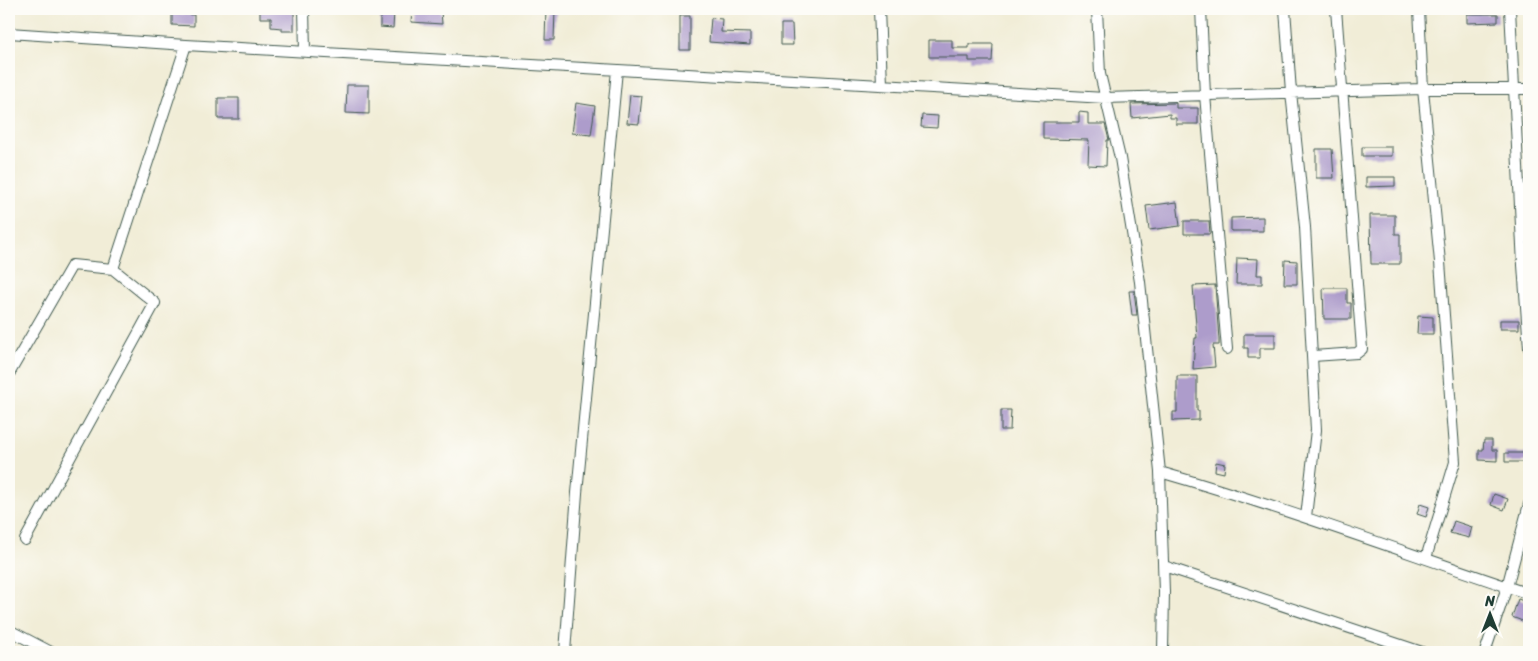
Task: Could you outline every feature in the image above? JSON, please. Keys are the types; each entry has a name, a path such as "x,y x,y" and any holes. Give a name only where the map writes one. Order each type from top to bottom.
{"street":[{"path":"304,9 305,51"},
{"path":"879,9 882,84"},
{"path":"1097,9 1100,74 1113,122 1120,158 1140,282 1160,472 1164,566 1163,652"},
{"path":"1201,9 1205,94 1227,349"},
{"path":"1285,9 1291,92 1305,227 1313,356 1316,430 1306,517"},
{"path":"1313,356 1357,354 1362,348 1336,9"},
{"path":"1419,9 1455,462 1426,558"},
{"path":"1510,9 1522,265 1529,348"},
{"path":"9,33 186,45 1105,98 1424,89 1529,89"},
{"path":"113,269 186,45"},
{"path":"565,652 577,493 617,70"},
{"path":"9,374 72,265 113,269 155,303 25,540"},
{"path":"1160,472 1234,493 1529,594"},
{"path":"1485,652 1507,587 1529,504"},
{"path":"1164,566 1422,652"},
{"path":"9,630 50,652"}],"building":[{"path":"260,9 294,9 294,31 282,31 282,28 271,27 271,18 260,18"},
{"path":"412,9 441,11 442,24 411,22"},
{"path":"546,9 555,9 554,40 545,40"},
{"path":"380,11 394,12 393,28 380,27"},
{"path":"172,13 194,15 194,26 172,25"},
{"path":"1467,14 1498,14 1498,22 1467,23"},
{"path":"680,16 690,16 690,50 680,50"},
{"path":"711,18 722,19 721,32 750,33 750,45 709,42"},
{"path":"781,24 792,24 793,45 781,45"},
{"path":"929,40 952,40 952,48 969,48 969,44 993,44 992,61 969,61 969,57 929,57"},
{"path":"347,85 369,85 369,114 346,113"},
{"path":"630,95 642,96 639,124 627,123"},
{"path":"218,98 239,98 239,119 218,119"},
{"path":"576,103 595,106 591,135 572,133"},
{"path":"1176,103 1176,108 1198,108 1198,124 1176,124 1176,118 1170,118 1170,114 1132,118 1131,104"},
{"path":"1079,112 1088,113 1088,124 1105,124 1109,140 1107,140 1106,166 1088,165 1089,140 1043,139 1043,122 1079,122"},
{"path":"922,115 938,116 937,128 921,127"},
{"path":"1362,147 1392,147 1392,156 1362,156"},
{"path":"1316,149 1332,149 1334,178 1316,178"},
{"path":"1366,177 1395,177 1395,186 1366,187"},
{"path":"1177,202 1180,226 1149,230 1146,206"},
{"path":"1370,215 1395,215 1395,234 1400,234 1400,264 1371,264"},
{"path":"1263,217 1263,231 1231,231 1231,218"},
{"path":"1184,221 1209,221 1210,234 1184,234"},
{"path":"1237,258 1258,259 1257,275 1262,275 1262,284 1236,284"},
{"path":"1285,260 1297,261 1297,284 1284,284"},
{"path":"1215,285 1219,345 1213,345 1215,367 1193,369 1195,338 1197,338 1193,286"},
{"path":"1323,288 1347,288 1347,303 1351,303 1351,319 1324,319"},
{"path":"1129,291 1134,291 1137,315 1132,315"},
{"path":"1418,316 1433,317 1433,334 1417,334"},
{"path":"1500,320 1519,320 1519,329 1500,329"},
{"path":"1244,334 1275,334 1275,348 1260,348 1260,358 1248,358 1248,348 1244,348"},
{"path":"1177,376 1197,376 1197,411 1199,411 1199,420 1173,421 1173,412 1177,412"},
{"path":"1001,410 1011,410 1010,430 1001,430"},
{"path":"1484,440 1492,440 1492,450 1497,450 1497,461 1479,460 1479,450 1483,450"},
{"path":"1505,453 1529,453 1529,462 1505,462"},
{"path":"1216,462 1225,464 1224,473 1215,471"},
{"path":"1494,494 1508,499 1504,510 1491,505"},
{"path":"1420,504 1429,507 1426,517 1417,514"},
{"path":"1454,521 1472,527 1469,538 1450,533"},
{"path":"1518,599 1529,603 1525,622 1512,617"}]}
